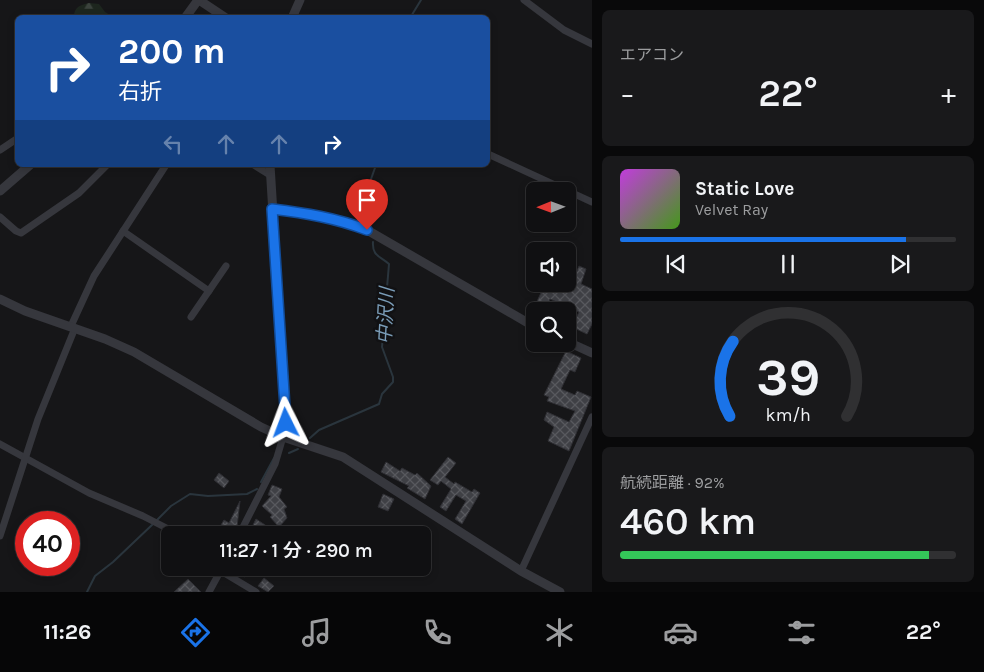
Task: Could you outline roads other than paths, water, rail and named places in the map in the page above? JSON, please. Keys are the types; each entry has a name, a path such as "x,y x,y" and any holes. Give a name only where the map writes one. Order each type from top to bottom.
{"street":[{"path":"186,15 199,0 222,15"},
{"path":"293,15 300,0"},
{"path":"524,0 564,30 592,44"},
{"path":"0,150 15,140"},
{"path":"490,155 592,202"},
{"path":"0,192 28,167"},
{"path":"0,217 21,233 79,193 105,167"},
{"path":"0,536 38,419 94,276 165,167"},
{"path":"257,167 270,175"},
{"path":"244,526 278,457 283,437 285,416 270,167"},
{"path":"272,209 305,213 349,223 367,230 526,322"},
{"path":"123,231 209,291"},
{"path":"191,317 226,266"},
{"path":"0,299 24,312 73,327 134,352 261,427 283,437 342,457 521,571 560,592"},
{"path":"576,346 592,353"},
{"path":"521,571 592,417"},
{"path":"0,444 89,493 145,516 164,526"},
{"path":"209,592 218,576"},
{"path":"232,576 256,592"}],"waterway":[{"name":"中沢川","path":"412,15 421,0"},
{"name":"中沢川","path":"360,220 359,213 375,167"},
{"name":"中沢川","path":"310,438 319,430 379,404 382,394 393,382 382,347 389,264 375,253 373,242"},
{"name":"中沢川","path":"289,453 298,449"},
{"name":"中沢川","path":"261,482 274,458"},
{"name":"中沢川","path":"156,521 171,506 190,494 208,496 247,494 257,489"},
{"name":"中沢川","path":"87,592 95,576 113,562 153,524"}]}
